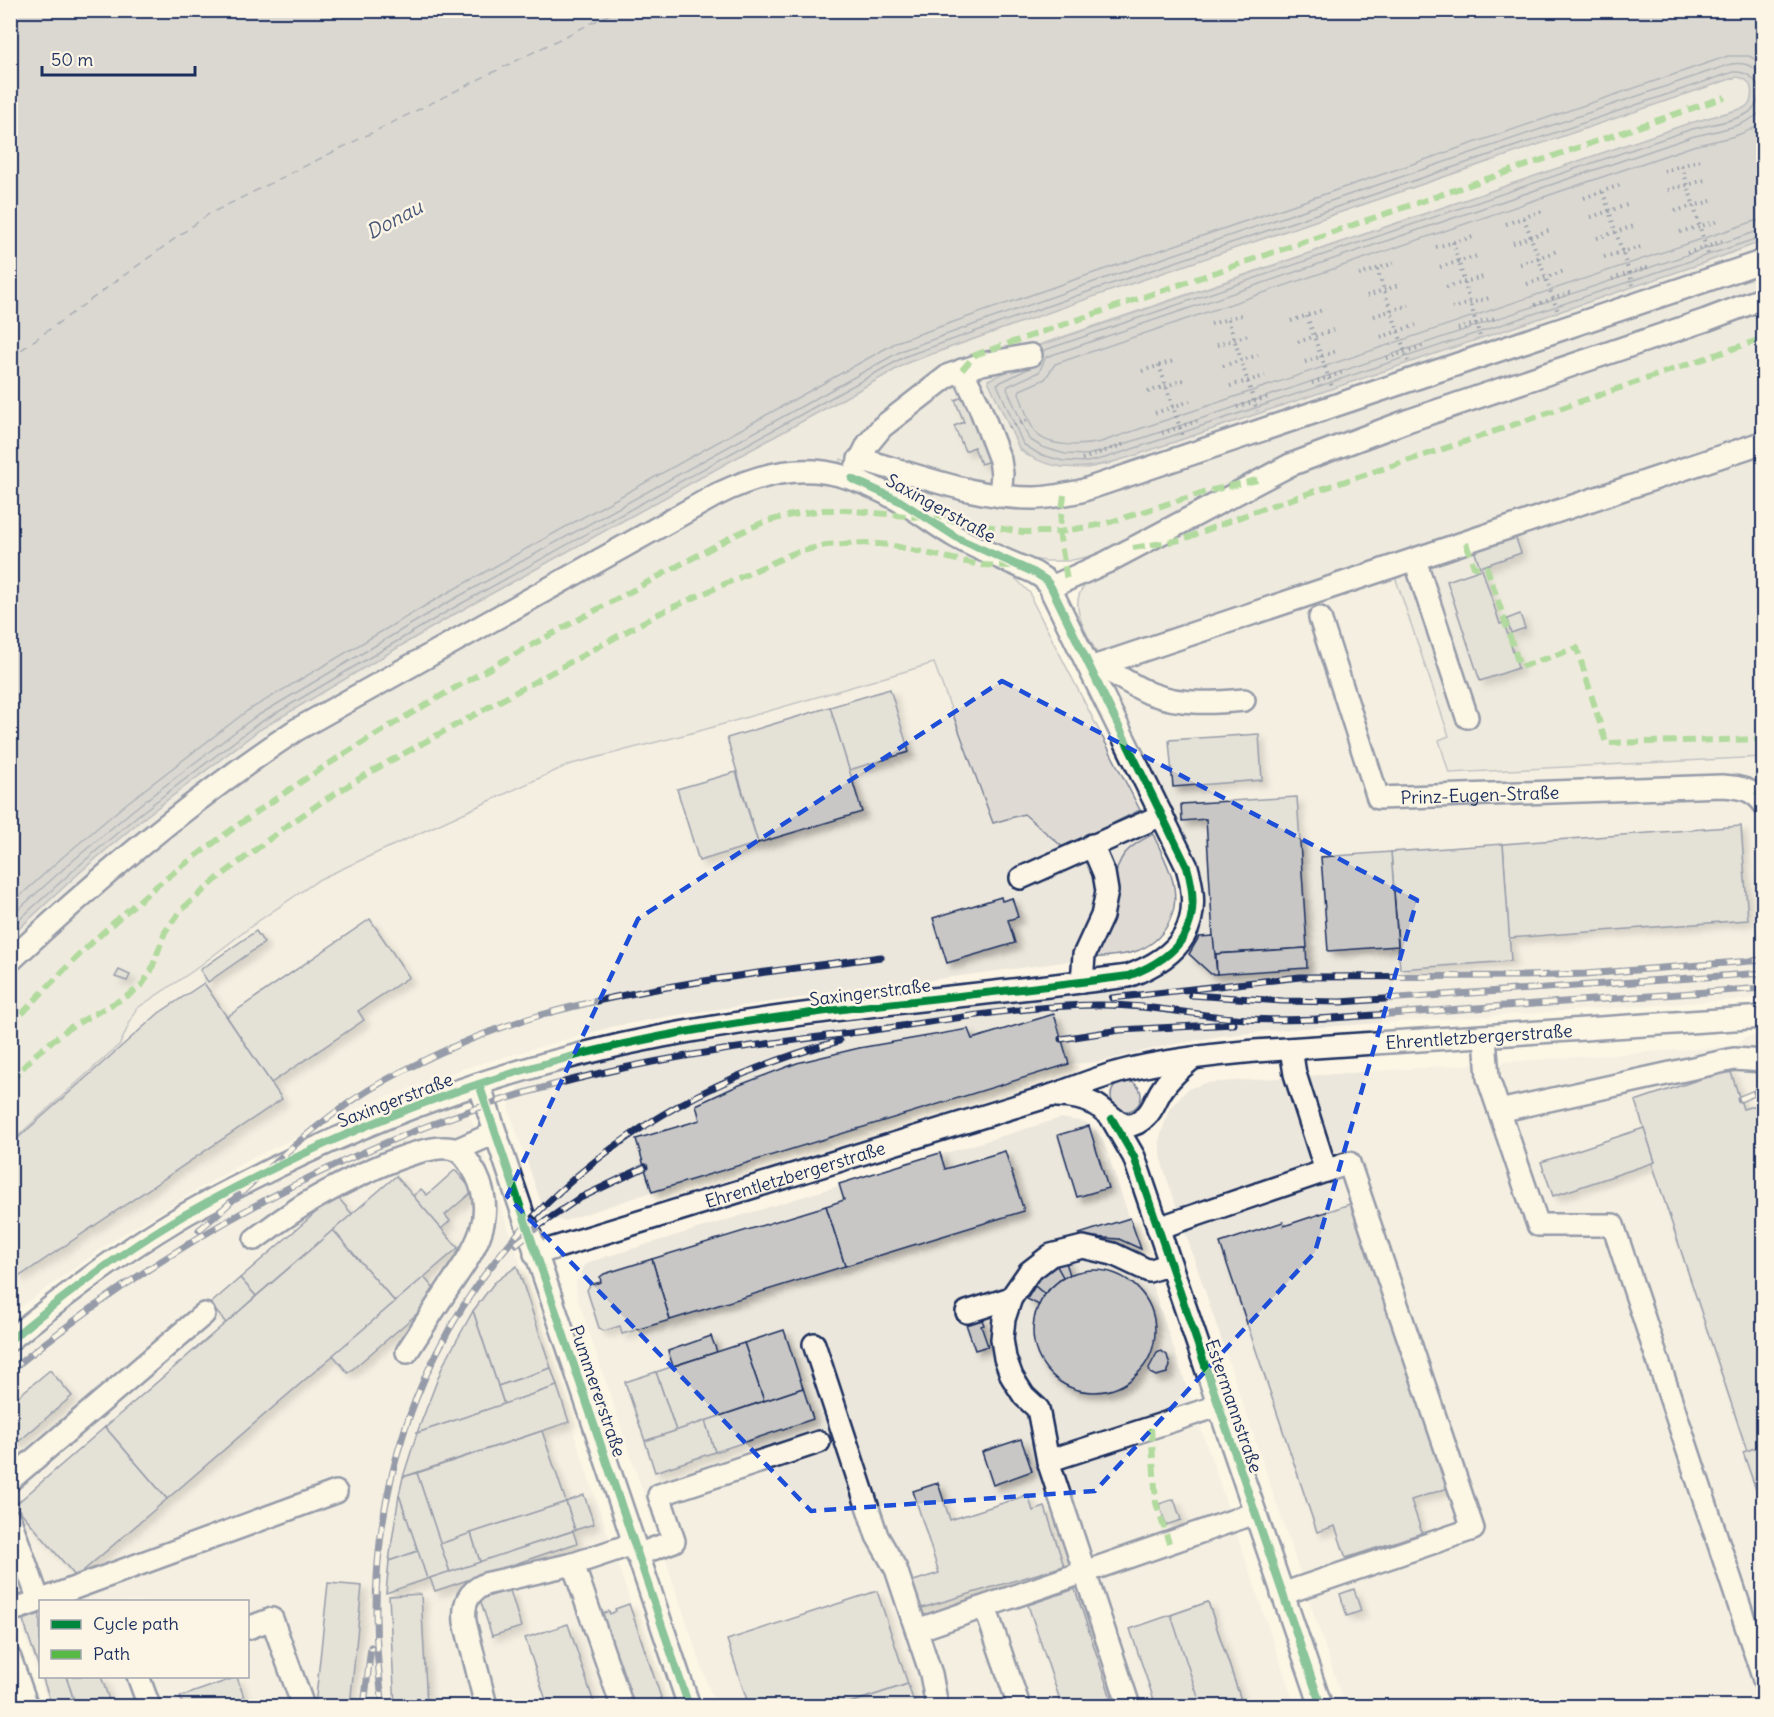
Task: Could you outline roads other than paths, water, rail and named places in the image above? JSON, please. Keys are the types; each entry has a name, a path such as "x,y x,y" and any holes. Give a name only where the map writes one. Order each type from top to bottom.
{"street":[{"path":"859,459 943,483 1000,496 1038,498 1081,491 1764,261"},
{"path":"1051,587 1107,562 1290,465 1407,421 1695,324 1764,298"},
{"path":"852,479 859,459 882,428 949,375 962,369 1030,355"},
{"path":"962,369 979,405 1000,460 1002,474 1000,496"},
{"path":"1094,667 1764,442"},
{"name":"Saxingerstraße","path":"10,961 88,889 170,821 244,766 306,724 736,485 774,472 791,470 818,471 852,479 900,501 959,539 1046,580 1094,667 1187,867 1191,879 1193,906 1184,936 1167,957 1128,976 833,1011 706,1029 569,1057 479,1084 402,1111 331,1140 169,1224 45,1312 10,1340"},
{"path":"1415,560 1467,717"},
{"name":"Prinz-Eugen-Straße","path":"1320,618 1378,798 1722,786 1739,787 1752,791 1764,804"},
{"path":"1094,667 1164,698 1213,703 1244,700"},
{"path":"1021,878 1162,814"},
{"path":"1082,982 1084,955 1102,916 1107,891 1104,873 1092,845"},
{"name":"Ehrentletzbergerstraße","path":"535,1254 1053,1095 1119,1072 1193,1058 1291,1049 1764,1017"},
{"path":"1485,1037 1488,1078 1538,1225 1613,1225 1764,1680"},
{"path":"1291,1049 1295,1074 1326,1171"},
{"path":"1151,1109 1169,1080 1193,1058"},
{"path":"1499,1111 1734,1059 1764,1061"},
{"path":"1108,1115 1101,1099 1102,1089 1109,1078 1119,1072 1137,1072 1149,1081 1155,1095 1151,1109"},
{"name":"Pummererstraße","path":"479,1084 689,1707"},
{"name":"Ehrentletzbergerstraße","path":"1053,1095 1082,1099 1098,1106 1120,1123 1133,1124 1142,1120 1151,1109"},
{"name":"Estermannstraße","path":"1140,1174 1141,1139 1151,1109"},
{"name":"Estermannstraße","path":"1108,1115 1127,1143 1140,1174 1321,1707"},
{"path":"456,1150 495,1133"},
{"path":"255,1239 296,1210 338,1185 424,1150 440,1147 456,1150 470,1163 481,1184 486,1209 481,1230 470,1255 407,1352"},
{"path":"1158,1228 1349,1162 1473,1529 1282,1594"},
{"path":"1129,1707 1048,1461 1038,1409 1024,1396 1012,1377 1005,1358 1002,1339 1004,1318 1011,1298 1029,1272 1051,1256 1076,1248 1092,1249 1113,1254 1149,1271 1170,1264"},
{"path":"967,1312 1011,1298"},
{"path":"10,1480 204,1314"},
{"path":"813,1344 877,1536 896,1569 917,1630 931,1674 937,1707"},
{"path":"1048,1461 1218,1406"},
{"path":"486,1707 465,1622 466,1599 474,1589 485,1584 674,1541 659,1496 819,1442"},
{"path":"10,1611 336,1492"},
{"path":"917,1630 1255,1514"},
{"path":"10,1520 39,1600"},
{"path":"573,1564 622,1707"},
{"path":"985,1607 1019,1707"},
{"path":"249,1628 272,1619 303,1707"},
{"path":"10,1658 27,1707"},
{"path":"138,1678 149,1707"}],"water":[{"name":"Donau","path":"11,11 1763,11 1763,241 1142,453 1099,465 1057,466 1037,460 1019,448 988,380 1031,361 1030,349 1687,124 1744,108 1750,103 1752,93 1750,85 1745,80 1736,77 909,362 451,616 259,730 141,820 11,936"}],"railway":[{"path":"199,1230 289,1150 336,1112 386,1080 462,1043 541,1015 625,995 710,980 881,957"},
{"path":"1112,998 1300,977 1585,974 1764,960"},
{"path":"1191,995 1341,1002 1764,973"},
{"path":"1318,1019 1764,988"},
{"path":"10,1371 76,1320 144,1272 215,1228 289,1188 364,1152 441,1121 520,1094 601,1073 697,1054 1036,1008 1110,1005 1242,1019 1326,1019"},
{"path":"1061,1039 1120,1030 1234,1024"},
{"path":"383,1706 376,1589 391,1478 425,1376 478,1284 547,1203 631,1135 729,1080 839,1041"},
{"path":"1740,1099 1764,1089"},
{"path":"516,1244 578,1199 645,1167"},
{"path":"364,1706 371,1647"}]}
